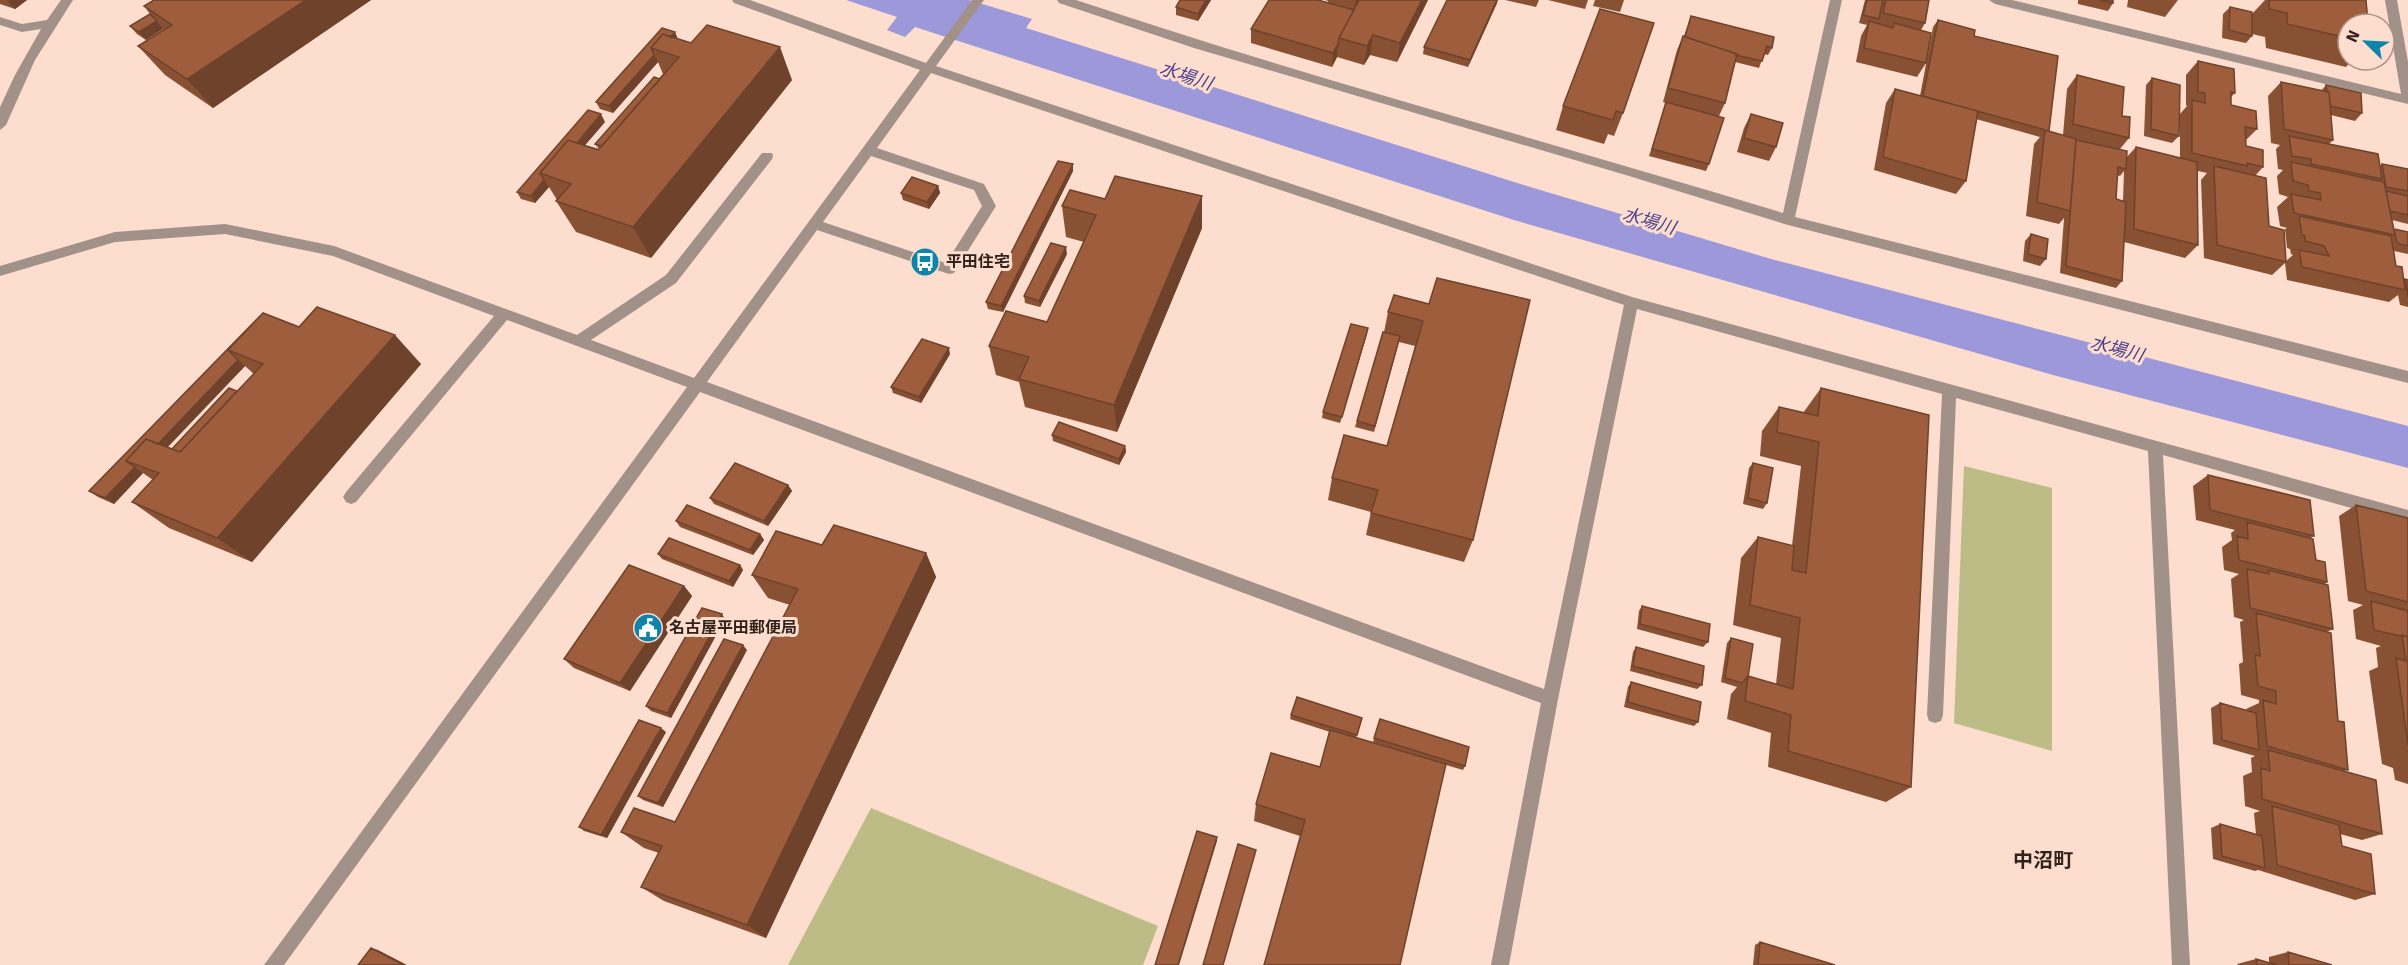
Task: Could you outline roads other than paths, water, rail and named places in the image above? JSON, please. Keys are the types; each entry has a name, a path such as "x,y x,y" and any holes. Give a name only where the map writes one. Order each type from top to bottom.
{"street":[{"path":"0,125 14,86 50,24 67,0"},
{"path":"738,0 928,68 1632,302 2408,517"},
{"path":"273,965 978,0"},
{"path":"1063,0 1198,45 1788,220 2408,376"},
{"path":"1788,220 1836,0"},
{"path":"1995,0 2408,98 2391,0"},
{"path":"0,21 22,28 50,24"},
{"path":"0,88 14,86"},
{"path":"814,224 949,269 989,206 979,187 868,150"},
{"path":"578,341 671,279 767,156"},
{"path":"0,271 115,237 225,229 334,251 1550,699"},
{"path":"1500,965 1550,699 1632,302"},
{"path":"351,497 504,314"},
{"path":"1935,715 1949,389"},
{"path":"2155,447 2181,965"}],"place":[{"name":"平田住宅","path":"925,262"},
{"name":"名古屋平田郵便局","path":"648,628"}],"district":[{"name":"中沼町","path":"2043,860"}],"water label":[{"name":"水場川","path":"1186,76"},
{"name":"水場川","path":"1649,221"},
{"name":"水場川","path":"2117,349"}]}
